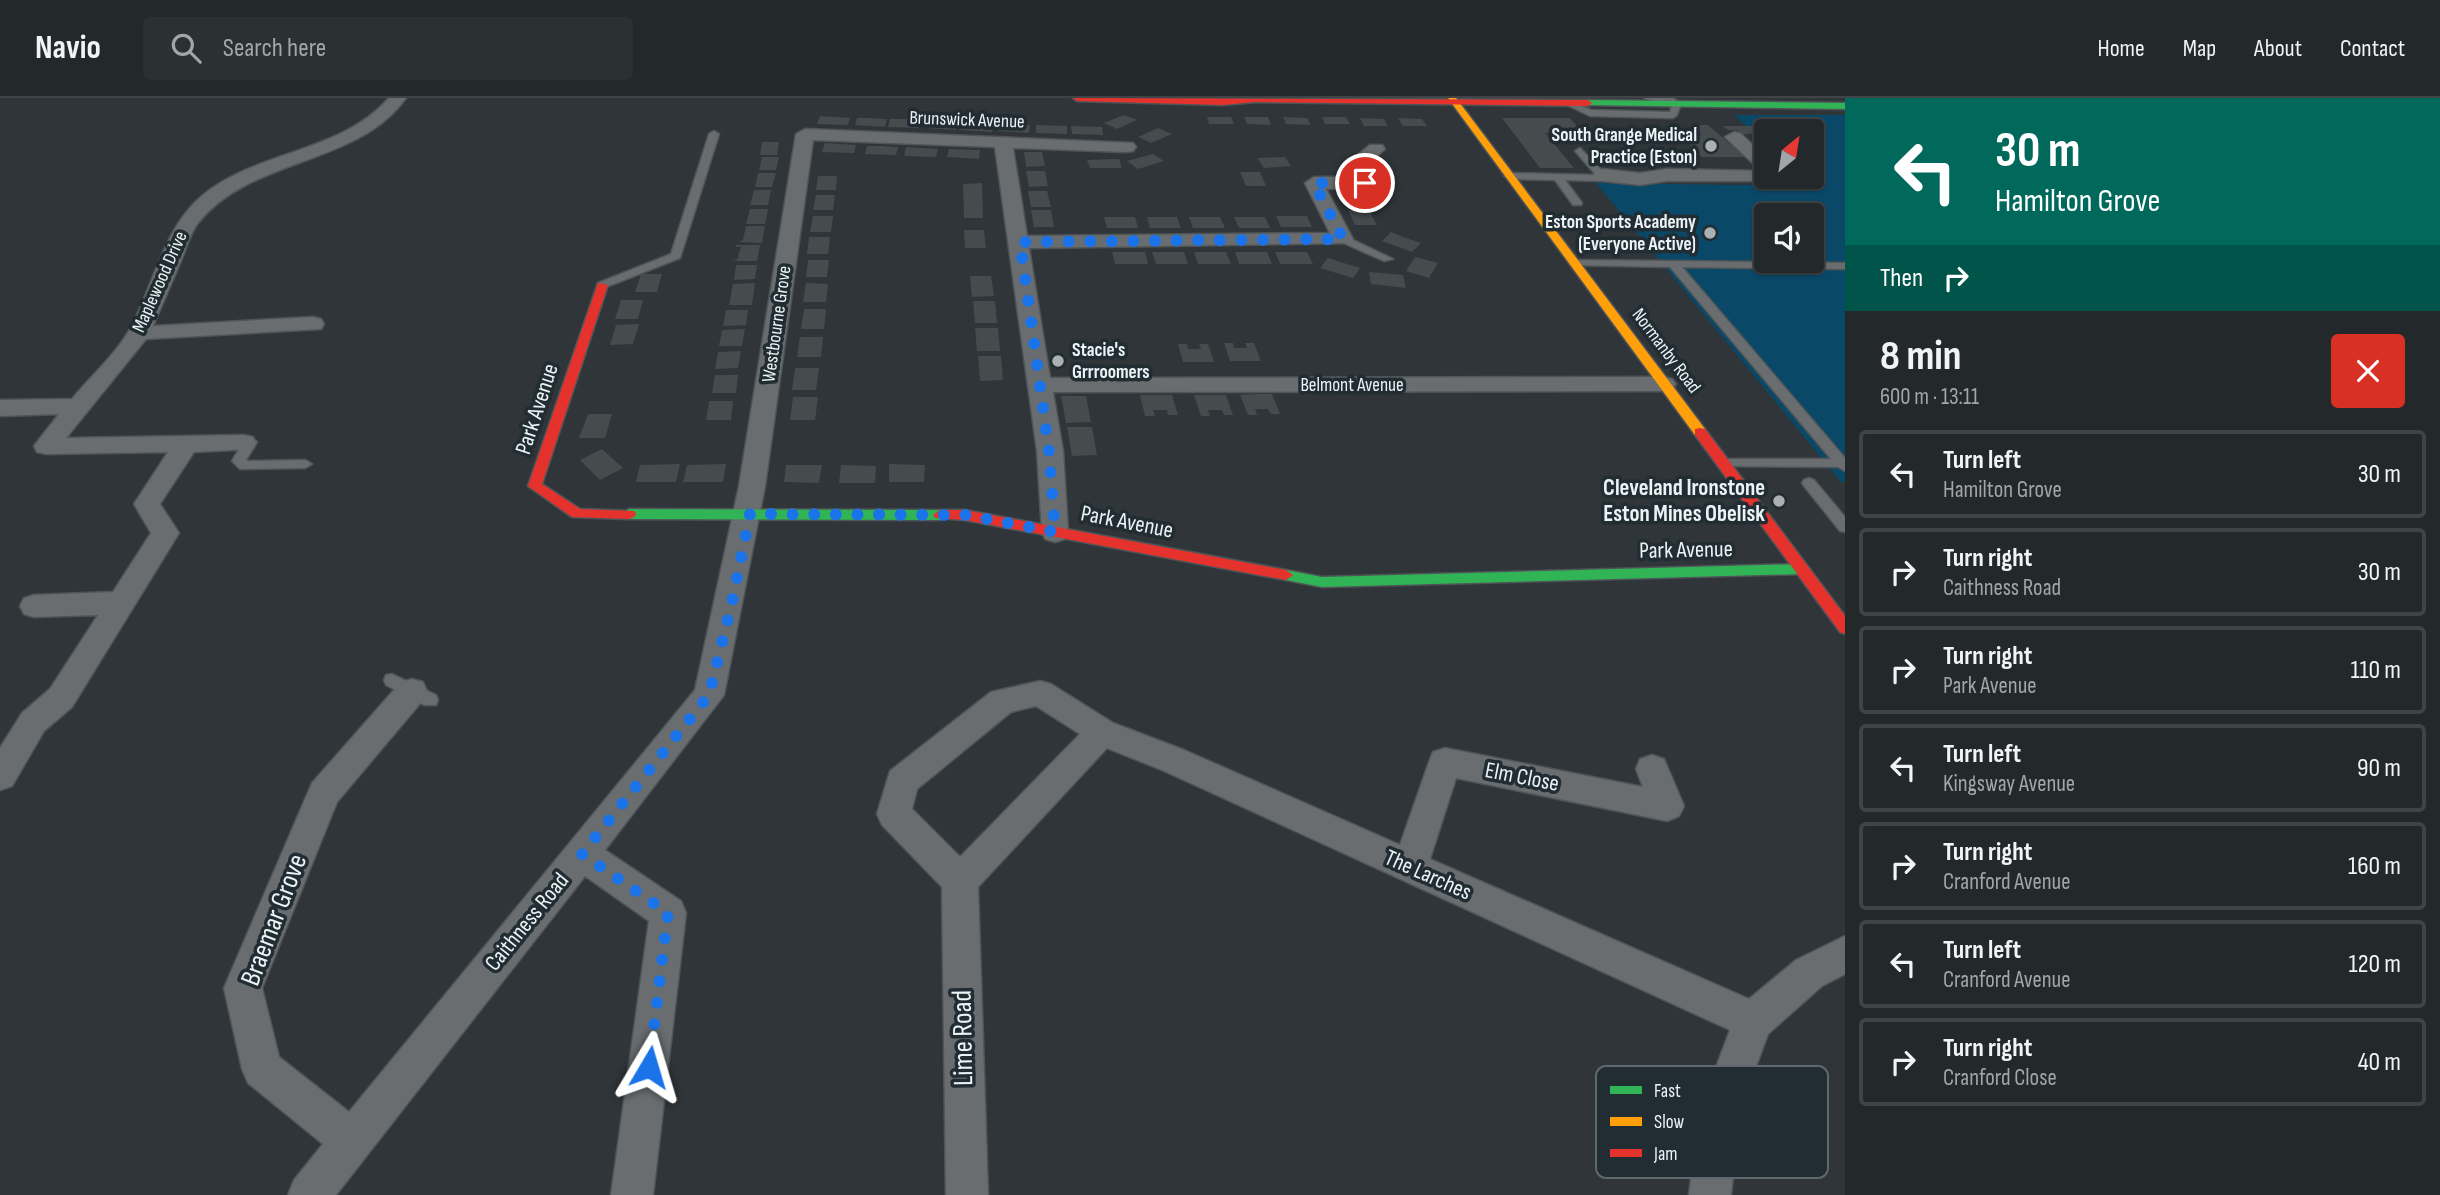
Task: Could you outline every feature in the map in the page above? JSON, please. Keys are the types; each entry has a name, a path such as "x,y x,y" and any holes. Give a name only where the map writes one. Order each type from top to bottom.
{"street":[{"name":"Maplewood Drive","path":"247,442 46,446 139,333 182,234 196,209 240,178 357,131 382,116 398,98"},
{"path":"1077,98 1223,102 1255,99 1453,99 1845,106"},
{"name":"Normanby Road","path":"1453,99 1845,628"},
{"name":"Brunswick Avenue","path":"799,126 1003,143 1127,147"},
{"name":"Westbourne Grove","path":"750,514 799,126"},
{"path":"1734,136 1754,155"},
{"path":"1003,143 1020,242 1049,451 1055,532"},
{"path":"1020,242 1343,239 1314,183 1365,183 1354,167 1376,149"},
{"path":"1602,175 1640,179 1667,175 1754,177"},
{"name":"Park Avenue","path":"601,285 536,486 577,514 965,515 1322,582 1803,569"},
{"path":"268,326 281,303"},
{"path":"139,333 313,324"},
{"name":"Belmont Avenue","path":"1040,385 1664,384"},
{"path":"0,408 80,406"},
{"path":"0,776 33,722 61,698 165,533 147,504 186,444"},
{"name":"Caithness Road","path":"309,1195 709,695 750,514"},
{"path":"34,606 120,603"},
{"name":"Braemar Grove","path":"352,1141 262,1069 243,988 324,793 411,691"},
{"name":"The Larches","path":"960,881 894,814 902,781 1002,701 1040,693 1102,732 1173,760 1752,1021"},
{"path":"960,881 1102,732"},
{"name":"Elm Close","path":"1410,867 1445,762 1667,806 1652,769"},
{"path":"582,854 668,913 632,1195"},
{"name":"Lime Road","path":"960,881 967,1195"},
{"path":"1736,1066 1752,1021 1809,973 1845,954"}],"lane":[{"path":"1648,98 1666,99 1677,104"},
{"path":"601,285 676,256 714,134"},
{"path":"1509,176 1604,178 1580,151"},
{"path":"1558,177 1577,203"},
{"path":"1343,239 1388,259"},
{"path":"1574,263 1845,266"},
{"path":"1673,264 1844,464"},
{"path":"247,442 239,461 245,466 305,464"},
{"path":"1724,463 1844,464"},
{"path":"1809,483 1845,527"}],"shaded area":[{"path":"1734,115 1845,115 1845,482 1841,482 1596,183 1824,189 1824,119 1754,119 1754,134"}],"building":[{"path":"1124,115 1137,120 1117,129 1104,123"},
{"path":"820,116 850,118 848,125 817,124"},
{"path":"1207,117 1231,117 1234,124 1209,124"},
{"path":"1244,117 1268,117 1271,125 1247,124"},
{"path":"1283,117 1307,118 1311,125 1286,124"},
{"path":"1322,117 1346,117 1350,124 1325,124"},
{"path":"857,118 887,119 885,127 855,125"},
{"path":"1360,118 1384,119 1388,126 1364,126"},
{"path":"1398,118 1422,119 1427,126 1403,126"},
{"path":"1502,118 1570,118 1583,133 1545,133 1574,168 1540,168"},
{"path":"890,119 920,120 918,128 888,127"},
{"path":"927,121 957,122 956,130 925,128"},
{"path":"963,122 993,124 992,132 961,130"},
{"path":"999,123 1030,125 1029,133 999,131"},
{"path":"1036,125 1067,126 1067,134 1036,133"},
{"name":"South Grange Medical Practice (Eston)","path":"1690,125 1708,125 1745,157 1702,157 1679,135 1702,135"},
{"path":"1071,126 1102,127 1103,135 1072,134"},
{"path":"1723,126 1754,126 1754,134 1741,134 1738,130 1728,130"},
{"path":"1158,128 1172,134 1151,143 1138,137"},
{"path":"762,142 779,142 777,155 760,155"},
{"path":"825,143 856,145 854,153 822,152"},
{"path":"867,146 898,147 896,155 865,154"},
{"path":"906,147 938,149 936,157 904,156"},
{"path":"949,149 980,150 979,159 947,157"},
{"path":"1024,152 1042,152 1045,166 1026,167"},
{"path":"1153,154 1164,161 1138,169 1127,161"},
{"path":"762,157 779,157 776,170 759,170"},
{"path":"1285,157 1291,166 1264,168 1257,158"},
{"path":"1119,159 1122,168 1090,168 1087,160"},
{"path":"1026,171 1045,171 1048,186 1029,187"},
{"path":"1240,172 1260,172 1266,186 1246,186"},
{"path":"758,173 776,173 772,187 755,187"},
{"path":"818,176 837,176 836,190 816,190"},
{"path":"982,183 983,218 964,218 963,184"},
{"path":"754,190 771,190 768,205 750,205"},
{"path":"1028,191 1047,191 1051,207 1031,207"},
{"path":"1341,191 1361,191 1369,206 1348,206"},
{"path":"816,195 835,195 833,210 813,210"},
{"path":"750,209 768,209 765,224 746,224"},
{"path":"1031,210 1051,210 1054,227 1034,227"},
{"path":"1348,210 1369,210 1377,225 1355,225"},
{"path":"813,216 833,216 831,232 810,232"},
{"path":"1276,216 1307,216 1312,227 1281,227"},
{"path":"1104,217 1135,217 1138,228 1107,228"},
{"path":"1147,217 1177,217 1181,228 1150,228"},
{"path":"1189,217 1220,217 1225,228 1193,228"},
{"path":"1234,217 1265,217 1270,228 1239,228"},
{"path":"746,226 765,226 762,243 738,242 743,240"},
{"path":"964,230 984,230 986,248 965,248"},
{"path":"1391,232 1421,243 1412,252 1382,241"},
{"path":"809,237 830,237 828,254 807,254"},
{"path":"736,245 760,245 757,261 733,261 738,259 741,247"},
{"path":"1112,252 1145,252 1148,264 1115,264"},
{"path":"1152,252 1184,252 1188,264 1156,264"},
{"path":"1194,252 1226,252 1231,264 1198,264"},
{"path":"1235,252 1267,252 1272,264 1239,264"},
{"path":"1275,252 1307,252 1313,264 1280,264"},
{"path":"1415,257 1438,263 1429,278 1406,271"},
{"path":"1328,258 1360,268 1353,278 1320,268"},
{"path":"808,260 829,260 827,277 806,277"},
{"path":"736,265 757,265 755,279 734,280"},
{"path":"1369,272 1403,275 1406,288 1371,284"},
{"path":"641,274 662,274 657,292 635,292"},
{"path":"970,276 991,276 994,296 972,297"},
{"path":"755,283 752,305 729,305 733,284"},
{"path":"806,283 828,284 826,302 803,302"},
{"path":"621,300 643,300 638,319 615,319"},
{"path":"973,301 995,301 997,323 975,323"},
{"path":"804,309 826,309 824,329 801,329"},
{"path":"726,310 748,310 746,325 723,326"},
{"path":"639,324 633,344 610,345 616,325"},
{"path":"975,328 998,328 1000,351 977,351"},
{"path":"745,329 742,346 719,346 722,330"},
{"path":"800,337 823,337 821,357 797,357"},
{"path":"1224,343 1233,343 1234,348 1247,348 1245,343 1254,343 1261,361 1230,361"},
{"path":"1178,344 1187,344 1188,349 1201,349 1199,344 1208,344 1214,362 1183,362"},
{"path":"741,351 738,368 715,369 718,352"},
{"path":"978,356 1001,356 1003,380 980,381"},
{"path":"795,368 819,368 816,390 792,390"},
{"path":"715,375 738,375 736,393 712,393"},
{"path":"1272,394 1280,414 1271,414 1268,409 1255,409 1257,415 1248,415 1240,395"},
{"path":"1140,395 1172,395 1178,415 1168,415 1167,410 1153,410 1155,416 1145,416"},
{"path":"1194,395 1226,395 1233,415 1224,415 1222,410 1208,410 1210,416 1201,416"},
{"path":"1061,396 1086,396 1091,422 1066,423"},
{"path":"793,397 818,397 815,420 790,420"},
{"path":"709,401 733,401 731,420 706,420"},
{"path":"588,414 612,414 605,438 579,438"},
{"path":"1067,427 1092,427 1097,455 1072,456"},
{"path":"602,449 623,468 600,480 580,460"},
{"path":"680,464 676,482 636,482 640,465"},
{"path":"726,464 723,482 683,482 687,465"},
{"path":"889,464 925,465 924,482 889,482"},
{"path":"786,465 822,465 819,483 784,482"},
{"path":"841,465 876,466 875,483 839,483"}],"traffic: fast":[{"path":"1588,103 1845,106"},
{"path":"629,514 940,515"},
{"path":"1286,575 1322,582 1803,569"}],"traffic: slow":[{"path":"1452,98 1700,432"}],"traffic: jam":[{"path":"1077,98 1223,102 1255,99 1588,103"},
{"path":"602,285 535,486 577,514 629,514"},
{"path":"1700,432 1845,628"},
{"path":"940,515 965,515 1286,575"}],"place":[{"name":"South Grange Medical Practice (Eston)","path":"1711,146"},
{"name":"Eston Sports Academy (Everyone Active)","path":"1710,233"},
{"name":"Stacie's Grrroomers","path":"1058,361"},
{"name":"Cleveland Ironstone Eston Mines Obelisk","path":"1779,501"}],"route":[{"path":"649,1067 668,913 582,854 709,695 750,514 965,515 1055,532 1049,451 1020,242 1343,239 1314,183 1365,183"}]}
